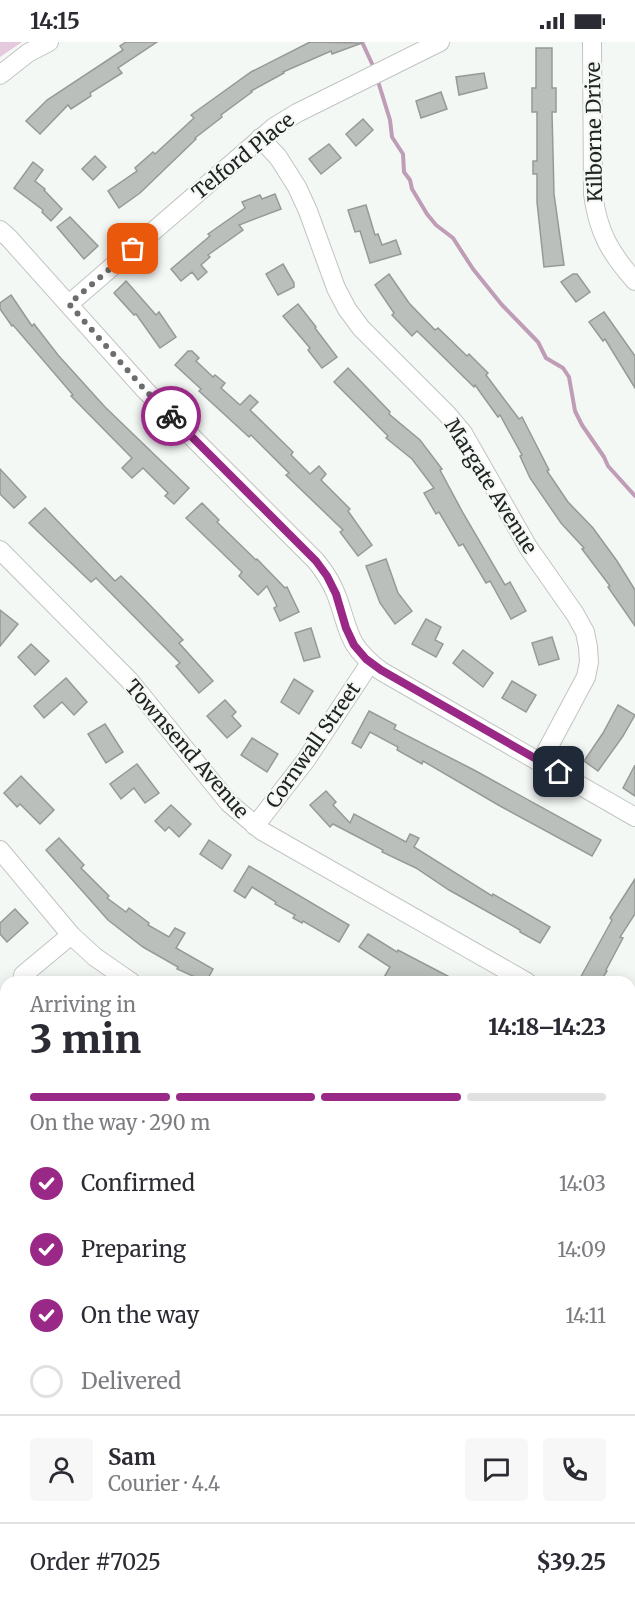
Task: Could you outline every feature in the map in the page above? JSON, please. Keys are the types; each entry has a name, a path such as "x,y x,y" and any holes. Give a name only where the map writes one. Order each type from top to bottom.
{"street":[{"path":"0,75 28,53 48,42"},
{"name":"Telford Place","path":"69,304 260,138 297,113 440,42"},
{"name":"Kilborne Drive","path":"592,42 595,214 609,249 635,281"},
{"name":"Margate Avenue","path":"260,138 278,157 297,187 336,288 347,309 361,328 463,433 523,540 581,624 588,647 589,662 586,677 541,761"},
{"path":"0,230 145,390 316,561 336,594 350,637 370,663 635,817"},
{"name":"Townsend Avenue","path":"0,550 115,665 229,803 255,826 517,976"},
{"name":"Cornwall Street","path":"255,826 306,760 370,663"},
{"path":"0,850 71,935 95,957 122,976"},
{"path":"23,975 71,935"}],"shaded area":[{"path":"0,42 22,42 0,57"}],"building":[{"path":"126,42 157,42 118,68 122,73 90,93 91,96 71,109 68,105 40,134 26,121 47,100 123,50 120,46"},
{"path":"310,42 362,43 332,54 331,51 283,72 251,91 195,138 140,193 119,208 108,191 137,171 135,168 153,152 155,154 194,118 191,115 251,72"},
{"path":"536,48 552,48 552,88 556,88 556,112 552,112 554,194 564,265 544,267 537,202 537,174 533,174 533,161 537,161 537,112 532,112 532,88 536,88"},
{"path":"484,73 487,88 459,95 456,77"},
{"path":"441,92 447,109 421,118 416,101"},
{"path":"363,119 373,130 356,146 346,134"},
{"path":"329,144 341,158 321,174 309,159"},
{"path":"95,156 106,167 93,180 82,169"},
{"path":"33,162 43,170 35,181 62,209 51,221 42,212 43,210 14,188"},
{"path":"275,194 281,209 239,225 243,230 208,255 210,257 201,265 207,272 198,280 192,272 181,281 171,269 210,236 208,234 245,208 242,202 260,195 262,199"},
{"path":"366,205 375,235 378,234 382,245 396,240 401,254 370,263 360,231 355,232 348,210"},
{"path":"70,217 98,246 84,259 57,227"},
{"path":"283,264 294,287 278,295 266,274"},
{"path":"389,274 409,303 435,330 438,328 488,373 486,375 519,419 522,417 549,470 547,471 568,502 593,528 635,590 635,626 608,587 610,586 582,549 584,548 561,523 530,478 520,456 522,455 500,415 498,417 475,385 474,387 417,331 412,336 392,315 394,313 375,285"},
{"path":"577,274 590,292 576,302 561,282"},
{"path":"126,281 156,315 159,312 176,337 160,348 136,314 134,315 114,293"},
{"path":"11,295 32,326 34,324 58,355 105,407 189,488 174,504 165,496 168,493 143,468 132,478 122,468 132,458 71,396 73,395 12,326 0,309 0,303"},
{"path":"298,304 337,357 322,368 308,350 310,348 283,316"},
{"path":"604,312 635,356 635,388 605,339 603,341 589,322"},
{"path":"188,351 192,351 199,358 196,361 213,377 215,375 225,383 221,388 240,405 250,395 258,402 250,410 293,452 291,455 310,474 319,466 326,474 321,480 350,509 348,511 372,545 358,556 340,532 343,530 286,475 289,473 251,435 249,437 199,391 201,389 175,365"},
{"path":"348,368 390,412 389,414 420,440 442,469 440,470 463,513 505,585 510,582 526,611 511,619 490,581 486,583 463,544 459,546 439,512 436,514 424,493 434,488 412,459 386,438 388,436 334,382"},
{"path":"0,469 26,497 14,508 0,494"},
{"path":"202,503 219,520 217,522 285,588 287,587 299,612 280,621 274,608 277,606 267,586 258,595 239,576 242,572 186,518"},
{"path":"45,508 115,581 121,576 145,600 183,640 179,643 213,681 199,693 176,666 180,663 96,578 91,582 29,523"},
{"path":"386,559 398,593 412,611 395,624 380,603 366,566"},
{"path":"0,610 18,624 0,646"},
{"path":"426,619 441,627 435,640 443,644 436,657 412,644"},
{"path":"311,628 320,657 304,661 295,633"},
{"path":"552,637 559,659 539,665 532,643"},
{"path":"31,644 49,661 35,675 18,657"},
{"path":"463,650 493,673 483,687 453,663"},
{"path":"66,678 87,702 74,715 62,702 44,718 34,706"},
{"path":"294,679 313,691 299,714 281,702"},
{"path":"512,681 536,695 526,712 502,698"},
{"path":"225,700 236,712 232,716 241,726 227,738 207,716"},
{"path":"618,705 635,715 598,771 584,761"},
{"path":"369,711 396,725 394,729 601,840 592,856 423,761 422,764 397,750 398,747 370,732 361,748 352,743"},
{"path":"105,724 123,752 106,763 88,734"},
{"path":"252,738 278,754 267,772 241,755"},
{"path":"137,764 159,793 145,803 134,788 121,799 110,784"},
{"path":"635,765 635,796 623,788"},
{"path":"21,776 54,810 40,824 20,804 17,807 4,793"},
{"path":"326,791 336,802 333,805 350,823 354,814 406,842 410,834 419,838 414,847 492,896 493,894 550,927 540,943 416,868 333,824 330,827 310,805"},
{"path":"171,805 191,824 179,837 169,827 165,831 155,821"},
{"path":"59,838 84,865 81,868 109,896 107,898 126,912 129,908 149,923 148,925 169,937 175,928 185,933 176,948 213,969 209,976 193,976 177,969 178,967 143,947 108,920 46,850"},
{"path":"209,840 231,855 222,869 200,854"},
{"path":"249,866 349,925 339,942 303,921 302,923 293,918 295,915 252,887 245,898 234,891"},
{"path":"635,879 635,914 620,937 623,938 607,971 604,976 581,976 612,920 610,918"},
{"path":"15,909 28,923 7,942 0,934 0,923"},
{"path":"368,934 397,952 398,950 448,976 385,976 390,967 359,947"}],"waterway":[{"path":"362,42 374,68"},
{"path":"377,78 390,120 392,137 403,154 404,172 427,214 436,225 453,238 473,269 502,305 538,342 546,358 563,368 569,377 575,411 582,425 608,466 635,496"}],"way so far":[{"path":"133,249 69,304 171,416"}],"route":[{"path":"171,416 316,561 336,594 346,628 354,645 366,659 381,670 559,772"}]}
